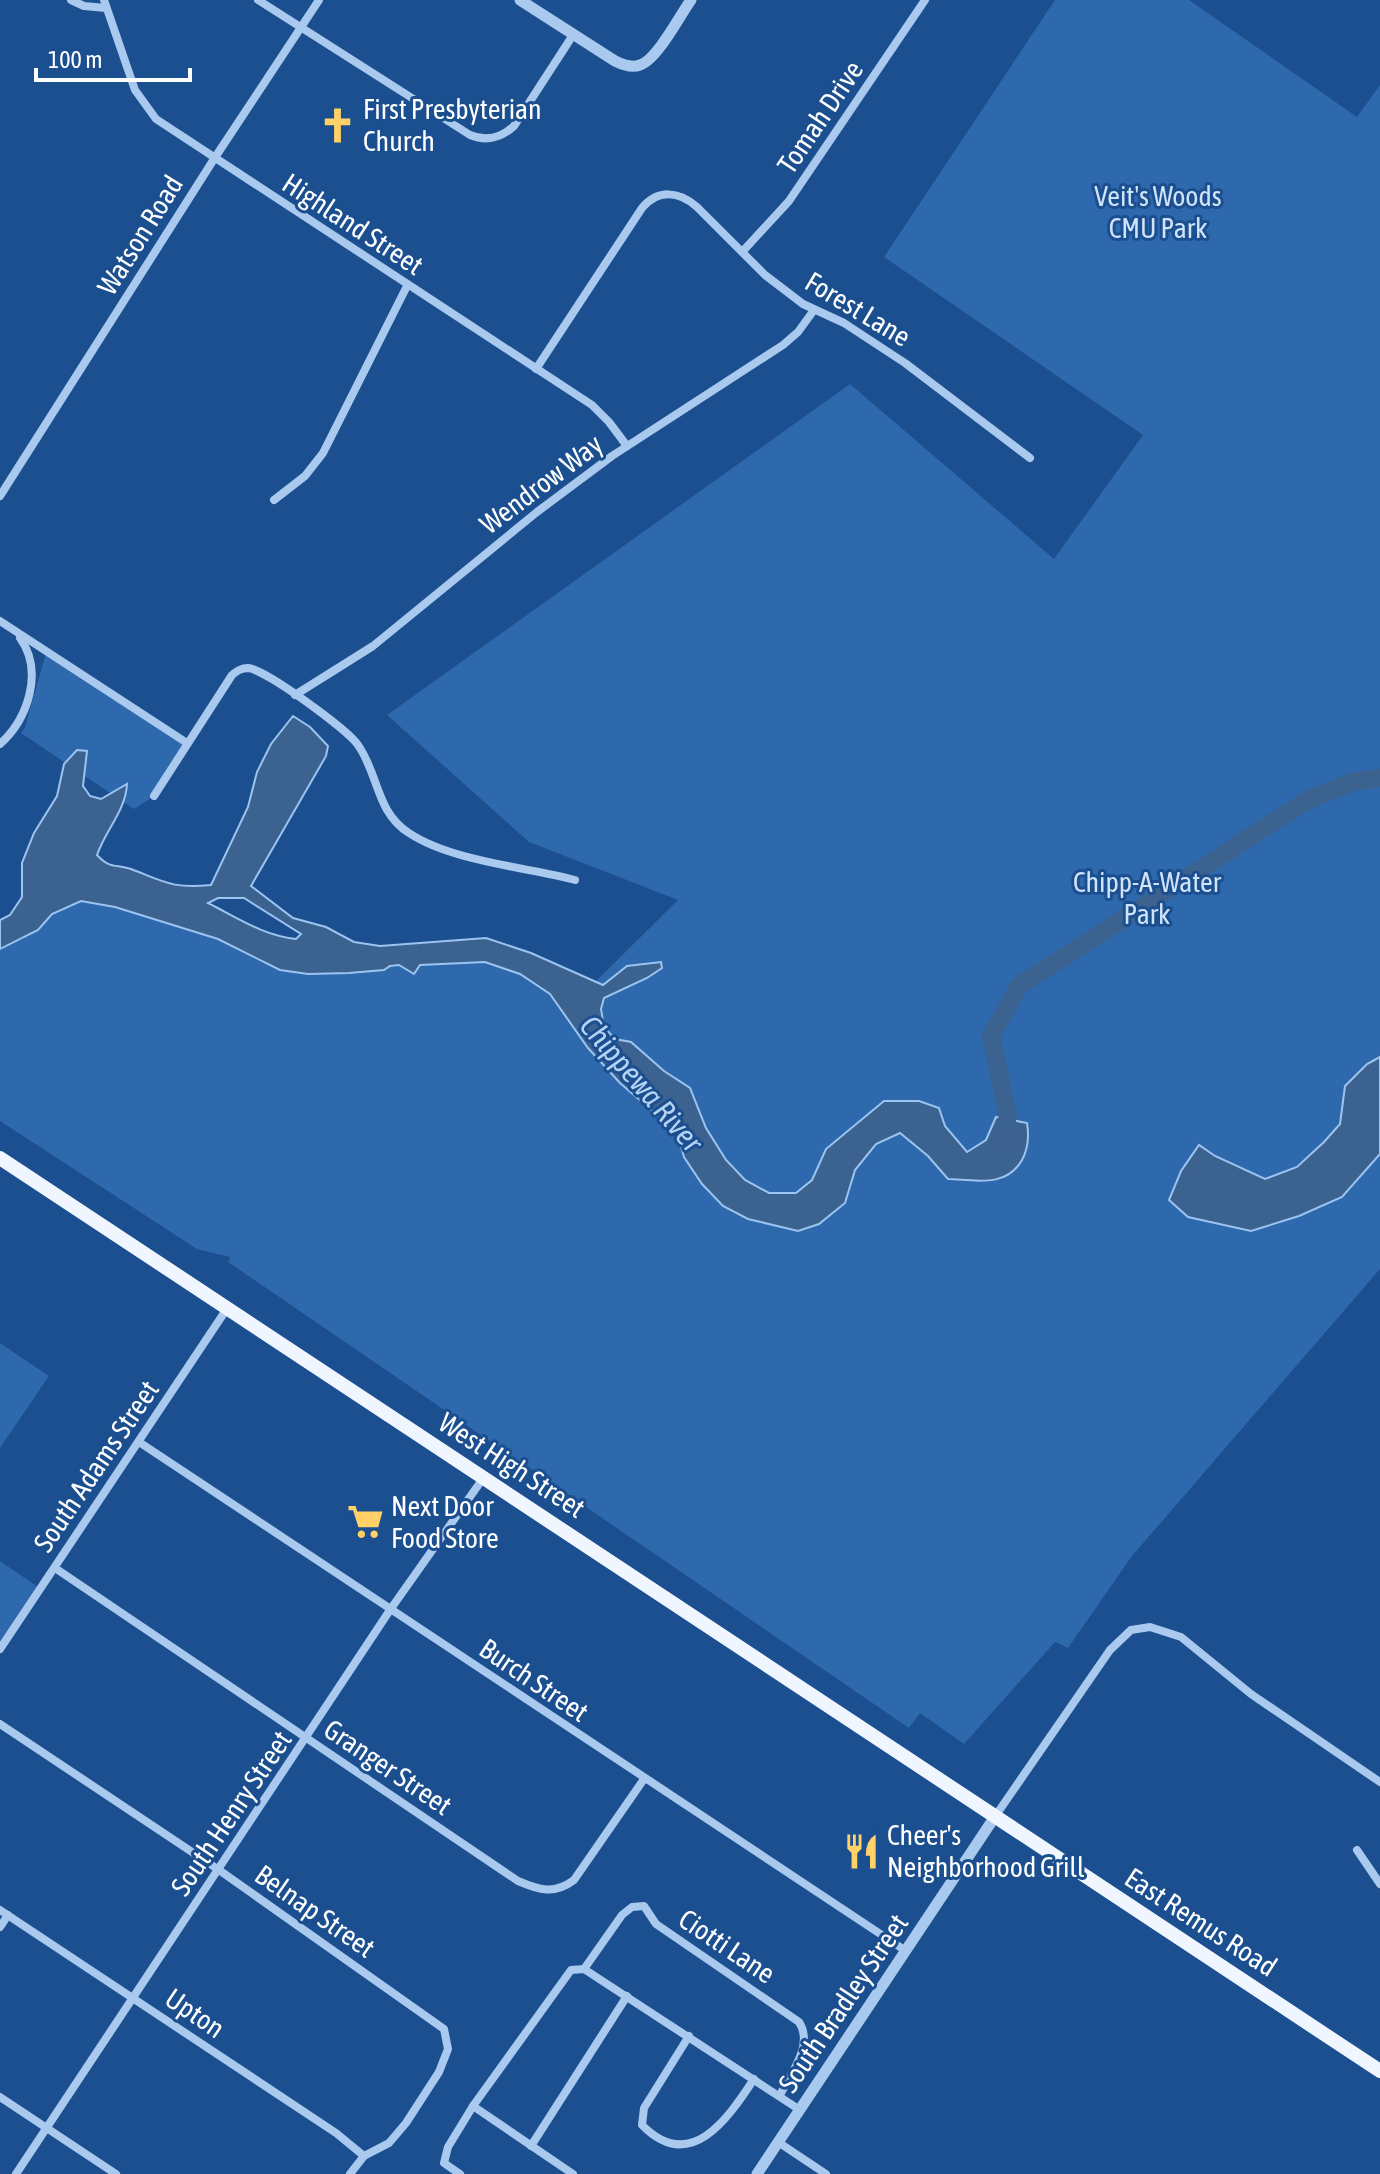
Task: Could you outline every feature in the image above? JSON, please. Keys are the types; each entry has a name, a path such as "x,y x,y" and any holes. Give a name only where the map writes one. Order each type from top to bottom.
{"main road":[{"name":"West High Street","path":"0,1158 994,1818"},
{"name":"East Remus Road","path":"994,1818 1380,2071"}],"street":[{"path":"71,0 84,6 105,4"},
{"path":"258,0 470,135 488,139 500,136 514,126 573,35"},
{"name":"Watson Road","path":"0,496 319,0"},
{"path":"520,0 620,64 641,65 653,56 691,0"},
{"name":"Tomah Drive","path":"743,251 789,201 925,0"},
{"name":"Highland Street","path":"105,4 135,90 156,119 597,410 627,446"},
{"name":"Forest Lane","path":"536,369 645,204 656,196 670,194 694,203 759,271 814,310 844,323 905,363 1030,458"},
{"path":"274,500 305,476 326,448 407,286"},
{"name":"Wendrow Way","path":"295,695 373,646 543,507 627,446 783,345 798,332 814,310"},
{"path":"0,621 187,743"},
{"path":"0,744 16,727 23,713 32,675 29,654 14,631"},
{"path":"154,796 232,675 239,670 255,670 336,722 354,739 367,760 386,810 410,834 454,852 575,880"},
{"name":"South Adams Street","path":"0,1649 228,1307"},
{"name":"Burch Street","path":"139,1442 906,1951"},
{"name":"South Henry Street","path":"16,2174 390,1610 484,1477"},
{"name":"Granger Street","path":"55,1568 518,1881 541,1891 562,1889 574,1880 644,1779"},
{"path":"994,1818 1110,1650 1131,1630 1150,1627 1181,1637 1251,1694 1380,1782"},
{"name":"Belnap Street","path":"0,1724 219,1870 444,2029 448,2049 439,2072 389,2143 364,2156"},
{"name":"South Bradley Street","path":"757,2174 994,1818"},
{"path":"1357,1850 1380,1884"},
{"name":"Ciotti Lane","path":"584,1969 622,1915 632,1907 644,1906 656,1924 799,2022 805,2031 805,2044 780,2095"},
{"path":"0,1927 4,1912"},
{"name":"Upton","path":"4,1912 336,2133 364,2156"},
{"path":"460,2174 444,2163 448,2147 473,2106 571,1970 584,1969 800,2110"},
{"path":"531,2146 627,1996"},
{"path":"689,2036 644,2108 642,2125 653,2139 678,2150 706,2141 727,2120 754,2079"},
{"path":"0,2097 116,2174"},
{"path":"473,2106 573,2174"},
{"path":"778,2142 826,2174"},
{"path":"350,2174 364,2156"}],"green space":[{"path":"1055,0 1189,0 1357,117 1380,85 1380,1269 1132,1556 1068,1648 1055,1642 964,1744 920,1713 909,1728 228,1262 230,1257 197,1249 0,1121 0,949 38,930 52,914 81,901 115,907 218,939 280,970 308,974 384,970 399,965 414,973 420,965 427,965 442,943 520,953 566,984 582,1025 629,1076 683,1123 702,1157 722,1183 744,1201 772,1209 805,1199 832,1166 845,1139 873,1122 904,1121 931,1140 979,1164 998,1149 1007,1119 996,1118 986,1140 967,1153 945,1126 939,1108 919,1101 884,1101 826,1149 812,1180 796,1193 769,1193 745,1180 726,1160 706,1128 690,1088 664,1071 631,1042 615,1039 604,1026 601,1009 604,998 662,968 660,962 627,966 603,985 595,982 678,900 529,842 387,715 850,384 1054,559 1143,435 884,257"},
{"path":"46,653 187,743 154,796 134,809 21,733"},
{"path":"0,1343 49,1376 0,1448"},
{"path":"0,1561 41,1589 0,1649"}],"water":[{"path":"293,716 310,727 328,746 326,756 251,886 293,918 326,927 354,942 380,946 486,938 531,953 603,985 627,966 661,962 662,968 647,978 604,998 601,1009 604,1027 615,1039 631,1042 664,1071 690,1088 706,1128 726,1160 745,1180 769,1193 796,1193 812,1180 826,1149 884,1101 919,1101 939,1108 945,1126 967,1152 986,1140 996,1117 1027,1123 1028,1142 1022,1160 1008,1175 999,1179 948,1179 928,1156 900,1133 876,1144 855,1170 845,1203 819,1224 798,1231 748,1219 723,1206 702,1184 684,1157 677,1132 620,1083 588,1048 550,994 520,974 485,962 420,965 414,974 399,965 384,970 349,973 308,974 280,970 218,939 115,907 81,901 52,914 38,930 0,949 0,920 10,915 22,897 22,863 34,833 57,796 64,764 77,750 87,751 83,786 90,796 101,799 127,784 123,803 97,855 109,864 170,883 198,886 211,885 248,807 257,772 271,744","holes":["218,898 244,898 301,934 296,939 272,934 208,903"]},
{"path":"1380,1057 1380,1154 1342,1197 1299,1216 1251,1231 1188,1217 1169,1200 1181,1171 1199,1145 1215,1156 1265,1179 1297,1167 1340,1124 1345,1086 1367,1064"}],"waterway":[{"name":"Chippewa River","path":"1001,1142 1008,1116 991,1036 1019,986 1306,801 1352,782 1380,778"}],"place":[{"name":"First Presbyterian Church","path":"337,125"},
{"name":"Next Door Food Store","path":"365,1522"},
{"name":"Cheer's Neighborhood Grill","path":"861,1851"}],"park label":[{"name":"Veit's Woods CMU Park","path":"1158,212"},
{"name":"Chipp-A-Water Park","path":"1147,898"}]}
